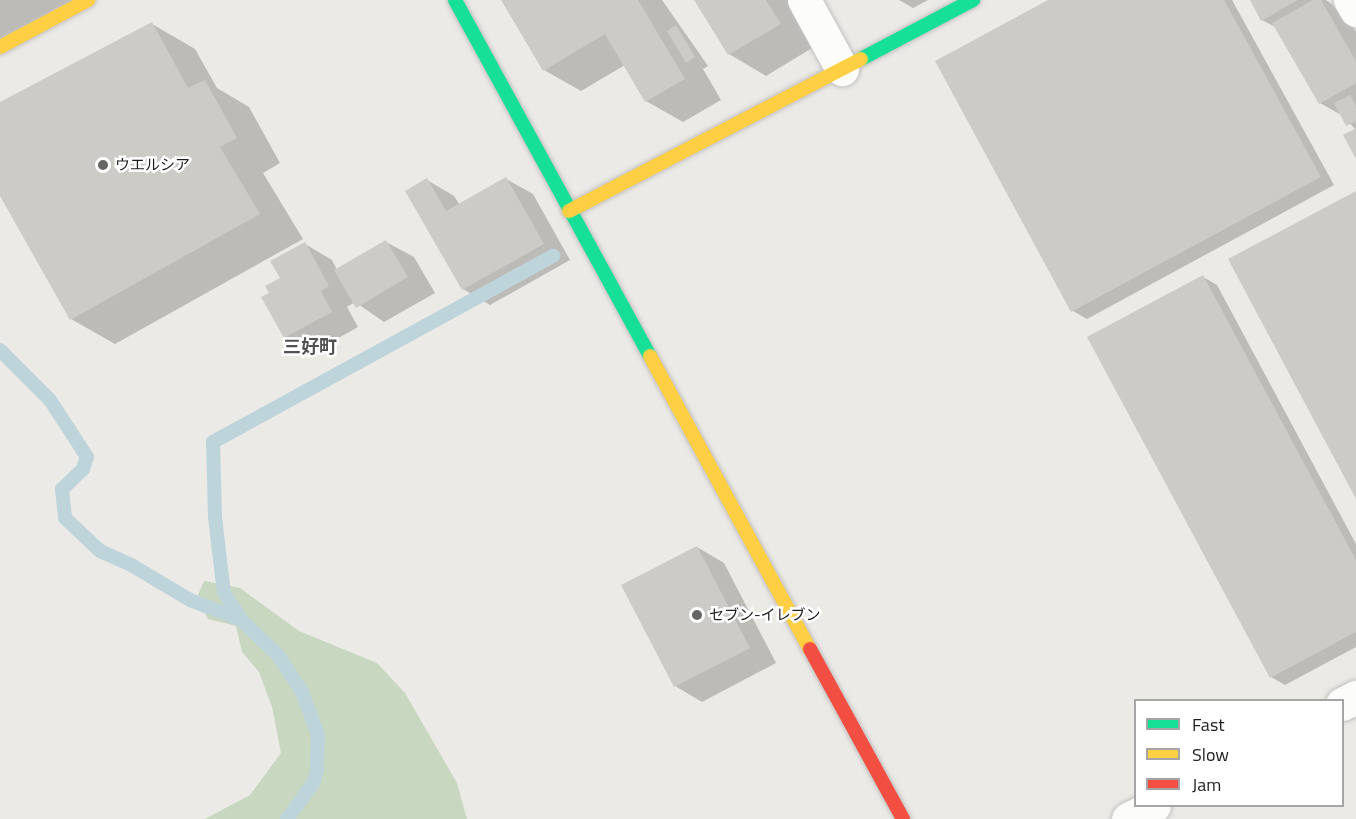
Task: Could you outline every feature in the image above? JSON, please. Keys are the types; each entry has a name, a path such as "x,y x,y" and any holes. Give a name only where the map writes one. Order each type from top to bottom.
{"street":[{"path":"0,47 88,0"},
{"path":"455,0 903,819"},
{"path":"804,0 842,69"},
{"path":"569,211 973,0"},
{"path":"1350,0 1356,10"},
{"path":"1128,819 1152,807"}],"green space":[{"path":"204,581 240,588 299,631 377,663 405,693 457,783 467,819 205,819 250,795 281,753 272,707 259,672 242,652 236,626 208,619 197,597"}],"building":[{"path":"501,0 638,0 685,79 645,102 605,34 543,71"},
{"path":"694,0 766,0 781,24 728,55"},
{"path":"1048,0 1224,0 1321,177 1071,312 935,61"},
{"path":"1250,0 1298,0 1261,21"},
{"path":"1313,0 1321,0 1356,61 1356,83 1319,104 1272,23"},
{"path":"152,22 188,88 205,80 237,138 220,147 260,214 70,320 0,196 0,102"},
{"path":"676,25 695,57 686,63 667,31"},
{"path":"1350,95 1356,106 1356,121 1346,126 1334,103"},
{"path":"1356,128 1356,159 1343,135"},
{"path":"506,177 544,244 462,290 405,191 427,178 446,211"},
{"path":"1356,191 1356,499 1228,259"},
{"path":"386,240 408,277 356,308 334,270"},
{"path":"305,242 329,286 321,291 332,312 284,338 261,297 269,293 265,286 280,278 270,261"},
{"path":"1203,275 1356,560 1356,632 1270,678 1087,337"},
{"path":"697,546 750,648 674,687 621,585"}],"waterway":[{"path":"241,619 224,593 215,517 213,442 553,256"},
{"path":"0,350 50,400 87,457 83,469 62,489 65,518 100,551 133,566 190,600 241,620 278,655 302,692 318,735 317,769 314,782 287,819"}],"traffic: fast":[{"path":"455,0 650,356"},
{"path":"861,59 973,0"}],"traffic: slow":[{"path":"0,47 88,0"},
{"path":"569,211 861,59"},
{"path":"650,356 810,649"}],"traffic: jam":[{"path":"810,649 903,819"}],"place":[{"name":"ウエルシア","path":"103,165"},
{"name":"セブン-イレブン","path":"697,615"}],"district":[{"name":"三好町","path":"310,347"}]}
